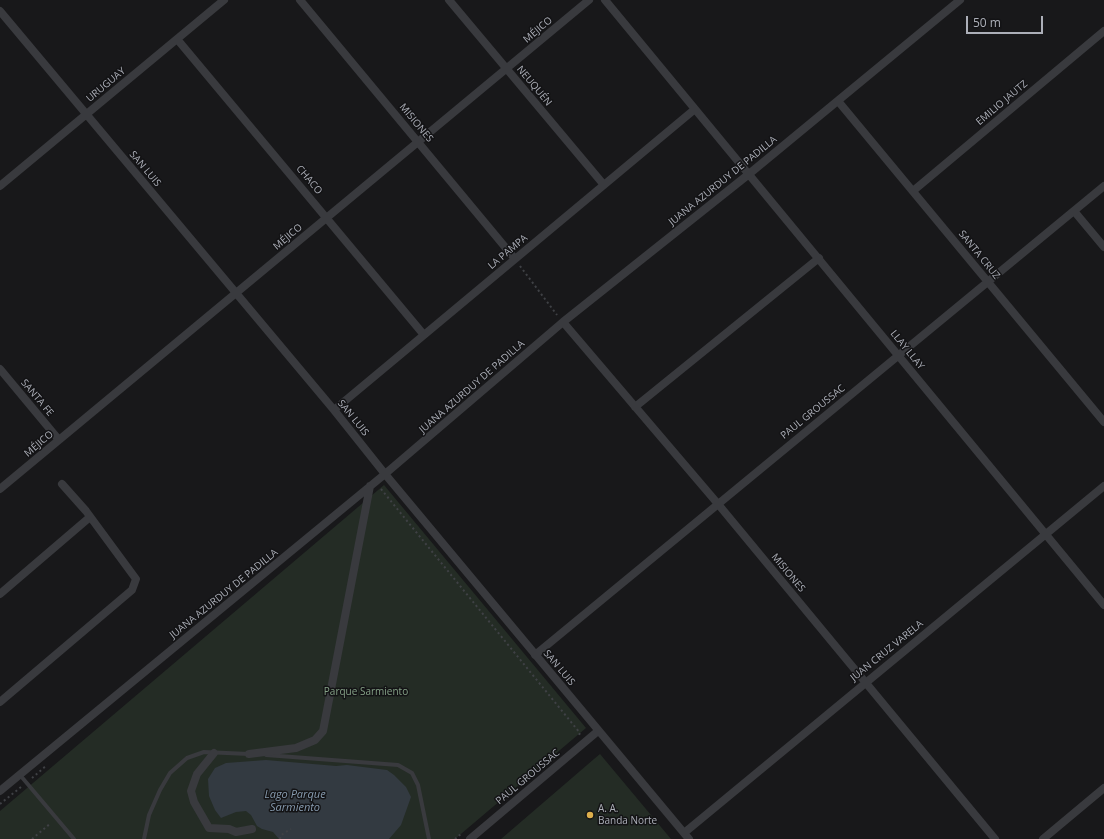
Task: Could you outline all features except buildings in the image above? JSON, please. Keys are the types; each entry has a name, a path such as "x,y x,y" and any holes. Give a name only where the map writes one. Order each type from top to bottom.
{"street":[{"name":"URUGUAY","path":"0,185 224,0"},
{"name":"MISIONES","path":"300,0 515,259"},
{"name":"NEUQUÉN","path":"449,0 604,186"},
{"name":"MÉJICO","path":"0,489 589,0"},
{"name":"LLAY LLAY","path":"605,0 1104,605"},
{"name":"JUANA AZURDUY DE PADILLA","path":"0,791 385,474 563,322 749,174 960,0"},
{"name":"SAN LUIS","path":"0,11 334,410 385,474 686,836"},
{"name":"EMILIO JAUTZ","path":"914,191 1104,31"},
{"name":"CHACO","path":"177,39 424,335"},
{"name":"SANTA CRUZ","path":"838,101 1104,422"},
{"name":"LA PAMPA","path":"334,410 695,109"},
{"name":"PAUL GROUSSAC","path":"535,655 1104,186"},
{"path":"1074,211 1104,247"},
{"path":"636,407 819,258"},
{"name":"MISIONES","path":"563,322 718,504 995,839"},
{"name":"SANTA FE","path":"0,369 59,440"},
{"path":"0,702 132,590 136,579 90,517 62,484"},
{"path":"249,754 296,748 315,740 323,731 370,486"},
{"name":"JUAN CRUZ VARELA","path":"686,836 865,682 1104,486"},
{"path":"0,594 90,517"},
{"name":"PAUL GROUSSAC","path":"470,839 598,731"},
{"path":"214,753 197,774 191,791 194,802 209,828 229,829 236,832 252,829"},
{"path":"1043,839 1104,788"}],"lane":[{"path":"144,839 149,815 160,790 170,773 187,758 204,752 398,765 412,773 418,784 429,839"},
{"path":"20,775 74,839"}],"path":[{"path":"515,259 563,322"},
{"path":"32,839 57,819"},
{"path":"280,839 281,835 292,829"}],"green space":[{"name":"Parque Sarmiento","path":"384,485 586,728 455,839 0,839 0,811"},
{"name":"A. A. Banda Norte","path":"600,754 671,839 501,839 594,759"}],"water":[{"name":"Lago Parque Sarmiento","path":"266,760 336,766 347,765 387,770 406,787 411,797 401,825 389,839 279,839 273,832 257,826 251,815 246,811 236,812 221,818 215,810 209,796 208,779 215,768 226,763"}],"place":[{"name":"A. A. Banda Norte","path":"590,815"}]}
